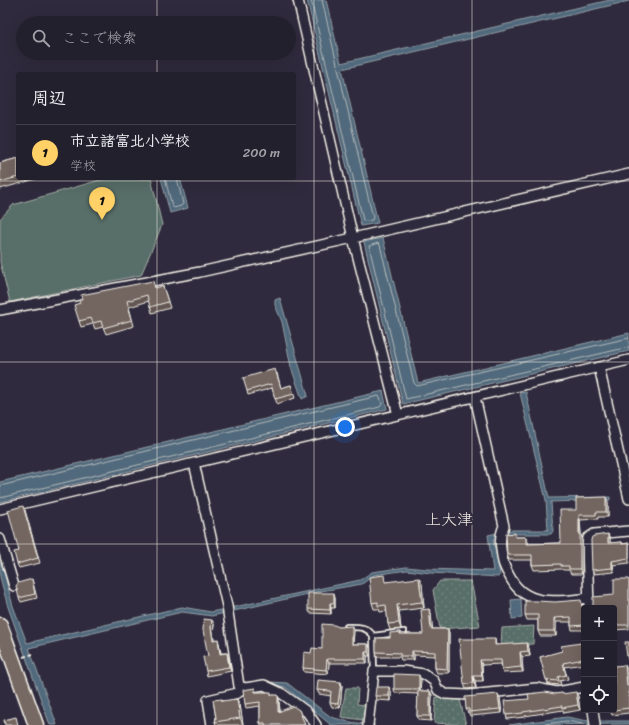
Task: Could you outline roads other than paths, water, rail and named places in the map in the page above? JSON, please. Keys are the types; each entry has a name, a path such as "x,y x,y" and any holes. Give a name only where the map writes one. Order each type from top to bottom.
{"main road":[{"path":"0,625 36,725"}],"street":[{"path":"298,0 353,238 398,415"},
{"path":"2,308 200,272 629,174"},
{"path":"0,509 629,360"},
{"path":"599,367 629,499"},
{"path":"475,397 504,526 499,540 505,568 513,583 524,594 538,600 557,601 589,598"},
{"path":"194,463 228,610 239,686 245,688 264,685 281,693 307,712 316,725"},
{"path":"590,605 588,538 594,534 629,531"},
{"path":"0,539 14,586"},
{"path":"368,723 374,671 403,671 424,674 434,680 438,690 445,694 469,695 536,688 557,692 581,688"},
{"path":"212,725 208,700 238,693 242,687"}],"lane":[{"path":"340,627 364,627 371,632 373,636 374,671"},
{"path":"373,636 404,632"}],"water":[{"path":"307,0 326,0 341,63 610,0 629,1 342,69 378,223 361,226"},
{"path":"162,180 181,180 188,208 170,213"},
{"path":"383,238 418,383 629,333 629,351 403,404 364,242"},
{"path":"280,298 308,396 302,399 291,367 282,322 275,305 275,300"},
{"path":"383,391 387,409 0,502 0,482"},
{"path":"526,392 549,498 610,497 610,500 551,502 553,531 551,534 509,534 493,539 500,574 498,577 407,570 374,575 362,584 321,591 212,616 182,612 29,648 57,725 50,725 8,607 0,577 0,558 13,606 27,643 182,607 211,612 360,580 372,572 406,567 493,571 488,535 511,530 548,530 546,500 520,393"},
{"path":"521,599 522,618 512,619 511,600"},
{"path":"272,682 287,683 331,717 349,722 375,725 331,725 285,687 273,685"},
{"path":"567,717 588,721 629,721 629,724 509,725"}],"place":[{"name":"市立諸富北小学校","path":"102,220"}],"district":[{"name":"上大津","path":"449,519"}]}
